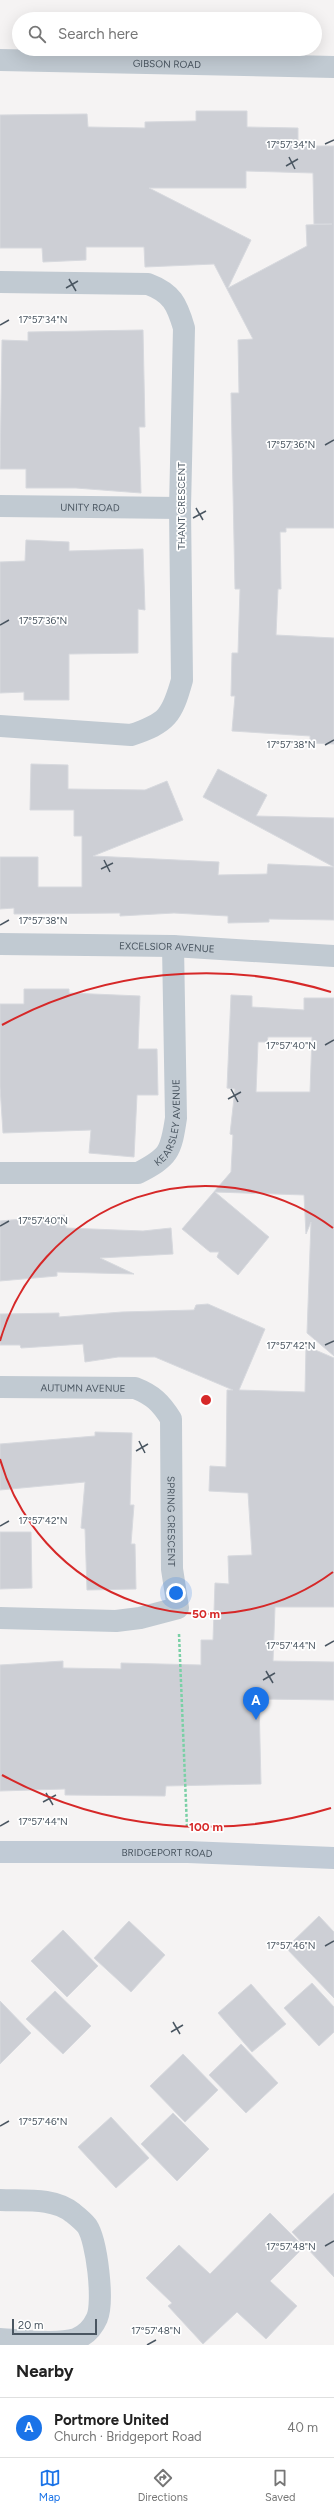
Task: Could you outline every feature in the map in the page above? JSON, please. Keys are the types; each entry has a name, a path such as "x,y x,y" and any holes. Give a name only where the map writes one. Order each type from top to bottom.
{"main road":[{"name":"BRIDGEPORT ROAD","path":"0,1852 188,1852 334,1858"}],"street":[{"name":"GIBSON ROAD","path":"0,60 334,67"},
{"name":"THANT CRESCENT","path":"0,282 148,284 164,290 169,296 178,308 184,328 180,508 182,680 176,699 167,718 150,729 132,735 0,726"},
{"name":"UNITY ROAD","path":"0,506 180,508"},
{"name":"EXCELSIOR AVENUE","path":"0,944 173,946 334,956"},
{"name":"KEARSLEY AVENUE","path":"0,1172 138,1173 158,1163 171,1146 176,1118 173,946"},
{"name":"AUTUMN AVENUE","path":"0,1387 135,1388 149,1393 161,1403"},
{"name":"SPRING CRESCENT","path":"161,1403 171,1419 172,1568 178,1608"},
{"path":"0,1618 116,1621 140,1618 178,1608"},
{"path":"0,2200 54,2203 72,2212 87,2226 94,2242 98,2260 98,2317 90,2330 76,2339 60,2341 0,2339"}],"path":[{"path":"178,1608 188,1852"}],"building":[{"path":"196,111 247,111 247,127 298,128 298,146 334,146 334,528 286,528 286,532 280,532 281,589 278,589 276,635 334,638 334,744 310,743 310,736 232,731 235,696 231,696 232,653 238,653 240,589 235,589 231,393 239,393 238,340 253,339 214,264 145,267 144,247 86,247 86,260 43,262 42,248 0,248 0,115 87,114 88,127 145,128 145,122 196,121","holes":["246,171 313,173 314,224 332,224 306,225 307,246 228,288 251,240 149,188 246,188"]},
{"path":"143,330 145,427 139,427 141,493 76,488 26,488 26,469 0,469 2,340 28,341 28,332"},
{"path":"26,540 69,542 69,551 143,549 145,610 138,609 138,653 69,654 69,700 24,700 24,692 0,693 0,562 25,561"},
{"path":"31,764 68,765 68,789 145,790 167,781 183,820 93,856 219,862 218,875 267,874 268,864 334,867 334,920 269,919 269,922 228,923 228,916 174,913 120,916 120,913 14,914 14,908 0,909 0,857 38,857 38,887 82,887 82,836 74,836 74,810 30,810"},
{"path":"218,769 267,795 256,816 334,818 334,867 203,797"},
{"path":"24,989 69,989 69,993 140,996 138,1049 157,1049 158,1095 137,1095 134,1157 89,1153 91,1130 3,1133 0,1087 0,1004 24,1004"},
{"path":"231,995 252,996 252,1007 304,1010 304,998 334,998 334,1356 307,1333 311,1222 306,1234 304,1195 215,1192 269,1237 238,1275 217,1257 219,1252 210,1252 182,1229 231,1172 233,1135 230,1134 235,1089 227,1088","holes":["268,1037 312,1037 310,1092 256,1092 258,1042 267,1042"]},
{"path":"65,1215 66,1228 143,1231 171,1228 173,1254 100,1258 134,1274 57,1272 57,1276 0,1281 0,1221"},
{"path":"208,1304 265,1329 239,1390 305,1392 306,1346 334,1358 334,1607 275,1607 273,1661 334,1662 334,1700 259,1699 261,1784 166,1786 165,1796 65,1795 65,1789 0,1791 0,1665 63,1661 63,1668 121,1669 121,1663 201,1665 201,1640 213,1640 215,1583 229,1584 228,1556 252,1555 248,1493 209,1491 210,1466 226,1467 227,1390 233,1390 155,1357 118,1357 85,1362 83,1344 21,1348 20,1345 0,1345 0,1314 59,1313 59,1317 122,1312 194,1310 196,1305"},
{"path":"95,1432 132,1433 130,1505 134,1505 131,1544 135,1544 136,1589 87,1590 85,1529 81,1528 85,1482 0,1490 0,1444 95,1436"},
{"path":"0,1532 31,1532 32,1588 0,1589"},
{"path":"319,1916 334,1932 334,1998 286,1948"},
{"path":"129,1921 165,1955 131,1992 94,1958"},
{"path":"63,1930 98,1966 67,1997 31,1961"},
{"path":"312,1983 334,2007 334,2032 319,2046 284,2008"},
{"path":"251,1984 286,2024 252,2052 218,2013"},
{"path":"55,1991 91,2026 63,2054 26,2019"},
{"path":"0,2001 31,2033 0,2064"},
{"path":"241,2044 278,2083 246,2113 209,2075"},
{"path":"183,2054 218,2090 185,2122 150,2086"},
{"path":"173,2113 209,2149 177,2181 141,2144"},
{"path":"111,2117 149,2158 116,2188 78,2147"},
{"path":"334,2193 334,2277 292,2232"},
{"path":"270,2213 304,2247 270,2281 297,2306 266,2339 237,2312 203,2344 168,2306 172,2303 146,2278 179,2245 210,2274"}],"place":[{"name":"Portmore United","path":"256,1720"}]}
